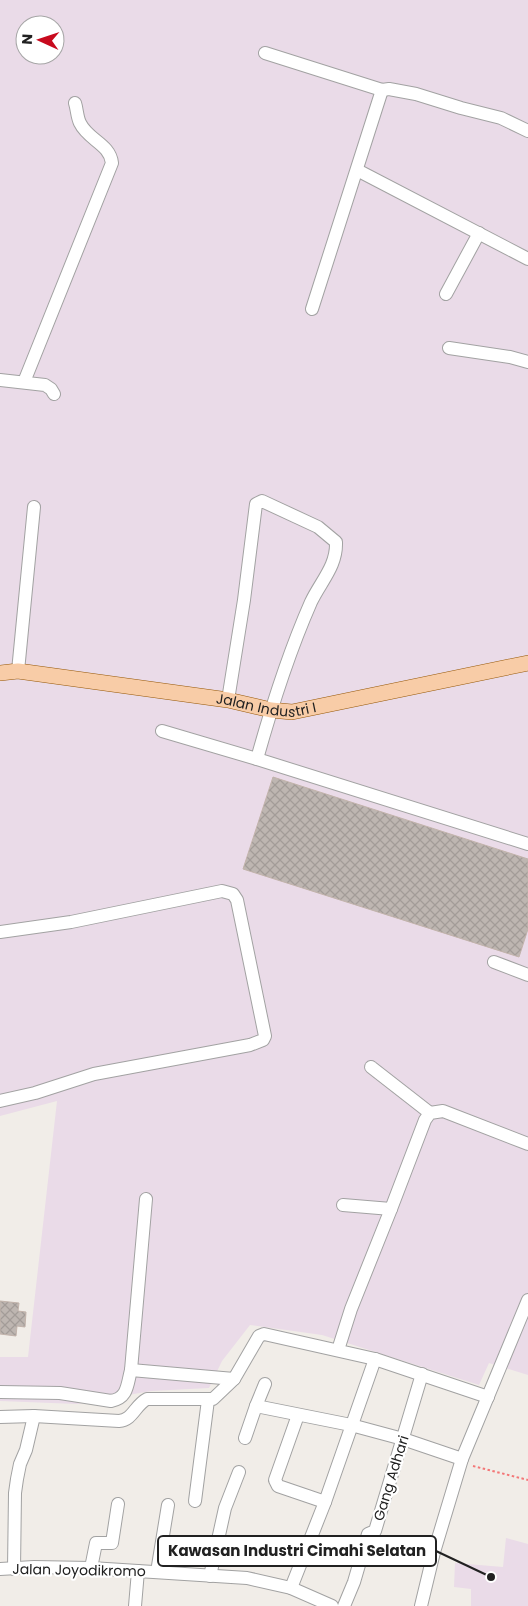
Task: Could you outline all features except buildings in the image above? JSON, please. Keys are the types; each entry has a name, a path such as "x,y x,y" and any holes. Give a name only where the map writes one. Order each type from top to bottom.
{"main road":[{"name":"Jalan Industri I","path":"0,673 18,671 228,700 271,710 292,712 528,663"}],"street":[{"path":"265,53 382,90 389,89 416,94 501,118 528,131"},
{"path":"312,308 382,90"},
{"path":"24,382 112,164 112,157 108,150 96,142 80,123 75,103"},
{"path":"357,170 528,259"},
{"path":"446,294 478,233"},
{"path":"449,348 510,357 528,362"},
{"path":"0,380 45,386 51,389 54,394"},
{"path":"228,700 244,600 256,504 262,501 318,527 336,542 336,552 332,566 312,600 271,710 257,759"},
{"path":"18,671 34,507"},
{"path":"162,731 528,844"},
{"path":"0,932 71,922 222,890 233,894 237,900 265,1036 263,1040 250,1045 94,1074 35,1093 0,1101"},
{"path":"494,962 528,975"},
{"path":"371,1068 430,1113"},
{"path":"338,1350 350,1309 392,1209 425,1120 430,1113 443,1111 528,1144"},
{"path":"0,1392 60,1393 111,1400 119,1399 124,1394 131,1370 146,1199"},
{"path":"343,1205 392,1209"},
{"path":"421,1606 434,1552 467,1462 488,1397 528,1300"},
{"path":"0,1417 34,1416 119,1421 128,1419 143,1401 147,1399 208,1400 217,1396 234,1378 259,1336 264,1334 375,1359 488,1397"},
{"path":"291,1588 325,1502 375,1359"},
{"path":"131,1370 234,1378"},
{"name":"Gang Adhari","path":"344,1606 354,1582 368,1534 375,1531 422,1374"},
{"path":"245,1438 265,1384"},
{"path":"195,1501 208,1400"},
{"path":"256,1406 351,1425 403,1439 467,1462"},
{"path":"298,1415 276,1483 278,1486 325,1502"},
{"path":"14,1569 15,1494 20,1464 26,1450 34,1416"},
{"path":"210,1576 225,1508 239,1472"},
{"path":"91,1568 96,1543 112,1543 118,1504"},
{"path":"157,1572 168,1504"},
{"name":"Jalan Joyodikromo","path":"0,1569 34,1567 91,1568 247,1578 291,1588 332,1606"},
{"path":"135,1606 138,1570"}],"path":[{"path":"467,1462 528,1480"}],"shaded area":[{"path":"0,0 528,0 528,1375 489,1363 479,1385 322,1335 250,1325 222,1361 209,1388 151,1391 77,1404 0,1401 0,1357 28,1357 57,1101 0,1116"},
{"path":"506,1538 528,1544 528,1606 471,1606 471,1589 454,1587 455,1563 503,1567"}],"place":[{"name":"Kawasan Industri Cimahi Selatan","path":"491,1577"}]}
